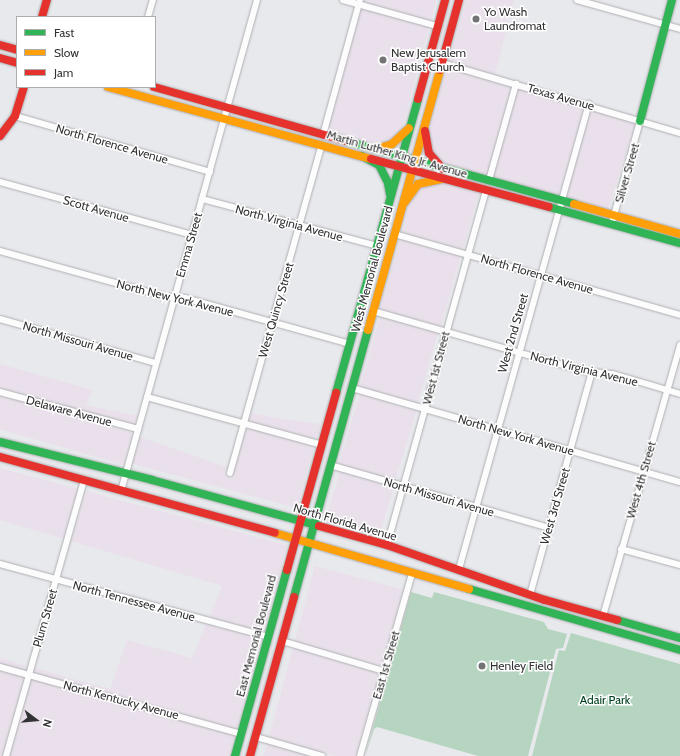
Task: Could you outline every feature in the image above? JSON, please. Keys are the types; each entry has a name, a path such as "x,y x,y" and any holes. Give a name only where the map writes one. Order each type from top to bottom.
{"main road":[{"path":"42,16 47,0"},
{"name":"West Memorial Boulevard","path":"300,522 445,0"},
{"name":"West Memorial Boulevard","path":"308,544 459,0"},
{"path":"640,121 672,0"},
{"path":"0,45 16,50"},
{"path":"0,58 16,63"},
{"path":"0,136 15,116 24,88"},
{"name":"Martin Luther King Jr. Avenue","path":"112,88 486,191 614,216 680,234"},
{"name":"Martin Luther King Jr. Avenue","path":"156,88 377,149 414,161 489,180 612,224 680,243"},
{"path":"424,126 428,153 443,169"},
{"path":"377,149 392,144 410,127"},
{"path":"362,156 379,165 388,183 390,199"},
{"path":"401,208 418,184 428,180 442,179"},
{"name":"North Florida Avenue","path":"0,442 126,473 386,546 459,569 530,595 680,638"},
{"path":"0,458 295,539 390,568 680,650"},
{"name":"East Memorial Boulevard","path":"235,756 300,522"},
{"path":"250,756 308,544"},
{"path":"390,568 408,568 509,597 520,598 530,595"}],"street":[{"path":"148,16 153,0"},
{"name":"Emma Street","path":"120,491 257,0"},
{"path":"343,0 359,2 437,26"},
{"path":"577,0 680,29"},
{"path":"324,135 359,2"},
{"name":"Texas Avenue","path":"442,63 589,104 680,133"},
{"path":"489,180 516,84"},
{"name":"West 2nd Street","path":"459,569 589,104"},
{"name":"North Florence Avenue","path":"15,116 210,172"},
{"name":"Silver Street","path":"612,224 640,121"},
{"name":"West Quincy Street","path":"230,473 321,146"},
{"name":"Scott Avenue","path":"0,182 192,235"},
{"name":"West 1st Street","path":"386,546 486,191"},
{"name":"North Virginia Avenue","path":"202,199 377,246"},
{"name":"North Florence Avenue","path":"394,234 680,315"},
{"name":"North New York Avenue","path":"0,250 350,344"},
{"name":"North Virginia Avenue","path":"373,311 519,353 592,372 613,374 680,394"},
{"name":"North Missouri Avenue","path":"0,319 156,363"},
{"name":"West 4th Street","path":"603,616 680,344"},
{"name":"West 3rd Street","path":"530,595 592,372"},
{"name":"North New York Avenue","path":"352,388 680,482"},
{"name":"Delaware Avenue","path":"0,392 138,429"},
{"path":"147,397 322,444"},
{"name":"North Missouri Avenue","path":"330,465 549,528"},
{"name":"Plum Street","path":"6,756 84,481"},
{"path":"621,549 680,565"},
{"name":"North Tennessee Avenue","path":"0,564 268,637"},
{"name":"East 1st Street","path":"360,756 412,574"},
{"path":"282,641 384,672"},
{"name":"North Kentucky Avenue","path":"0,667 242,734"},
{"path":"256,737 322,756"}],"shaded area":[{"path":"364,0 436,0 431,21 363,2"},
{"path":"466,0 514,0 495,75 449,61"},
{"path":"361,9 429,27 402,130 390,141 377,145 328,132"},
{"path":"447,68 511,86 487,176 445,166 432,152 429,132"},
{"path":"519,88 584,107 559,196 493,177"},
{"path":"592,109 636,123 607,213 563,198"},
{"path":"442,183 479,193 463,249 402,233 409,203 421,187"},
{"path":"400,239 461,256 440,327 380,309"},
{"path":"380,317 438,334 418,404 360,387"},
{"path":"0,364 93,390 86,405 138,416 135,425 0,388"},
{"path":"360,394 416,411 395,481 339,464"},
{"path":"0,395 133,433 124,465 0,429"},
{"path":"251,413 321,424 316,439 248,421"},
{"path":"246,428 314,446 297,508 133,464 140,437 227,467 225,476 232,478"},
{"path":"0,468 79,489 64,539 0,520"},
{"path":"340,472 394,488 377,541 324,525"},
{"path":"86,491 287,545 263,632 209,618 222,586 71,541"},
{"path":"315,566 403,590 382,666 295,642"},
{"path":"206,624 261,639 236,729 33,673 35,668 110,689 127,640 192,658"},
{"path":"293,648 380,674 356,756 334,756 269,737"},
{"path":"0,658 27,666 26,671 0,664"},
{"path":"0,671 24,677 2,756 0,756"},
{"path":"31,679 234,735 228,756 10,756"},
{"path":"267,744 310,756 264,756"}],"green space":[{"name":"Henley Field","path":"411,592 432,598 434,592 544,622 548,629 567,634 563,648 556,649 528,756 478,756 377,727 374,729 365,756"},
{"name":"Adair Park","path":"571,633 680,664 680,756 532,756 559,650 565,651"}],"traffic: fast":[{"path":"640,121 672,0"},
{"path":"336,393 418,99"},
{"path":"346,141 574,204"},
{"path":"362,156 379,165 388,183 390,194"},
{"path":"549,207 680,243"},
{"path":"294,597 368,330"},
{"path":"0,442 152,480 319,526"},
{"path":"235,756 287,570"},
{"path":"469,589 680,650"},
{"path":"617,620 680,638"}],"traffic: slow":[{"path":"368,330 440,70"},
{"path":"112,88 371,159"},
{"path":"377,149 392,144 409,128"},
{"path":"405,202 418,184 442,179"},
{"path":"574,204 680,234"},
{"path":"275,533 469,589"}],"traffic: jam":[{"path":"42,16 47,0"},
{"path":"418,99 445,0"},
{"path":"440,70 459,0"},
{"path":"0,45 16,50"},
{"path":"0,58 16,63"},
{"path":"0,136 15,116 24,88"},
{"path":"156,88 346,141"},
{"path":"425,131 429,153 443,169"},
{"path":"371,159 549,207"},
{"path":"287,570 336,393"},
{"path":"0,457 275,533"},
{"path":"319,526 387,545 545,600 617,620"},
{"path":"250,756 294,597"}],"place":[{"name":"Yo Wash Laundromat","path":"476,19"},
{"name":"New Jerusalem Baptist Church","path":"383,60"},
{"name":"Henley Field","path":"482,666"}]}
